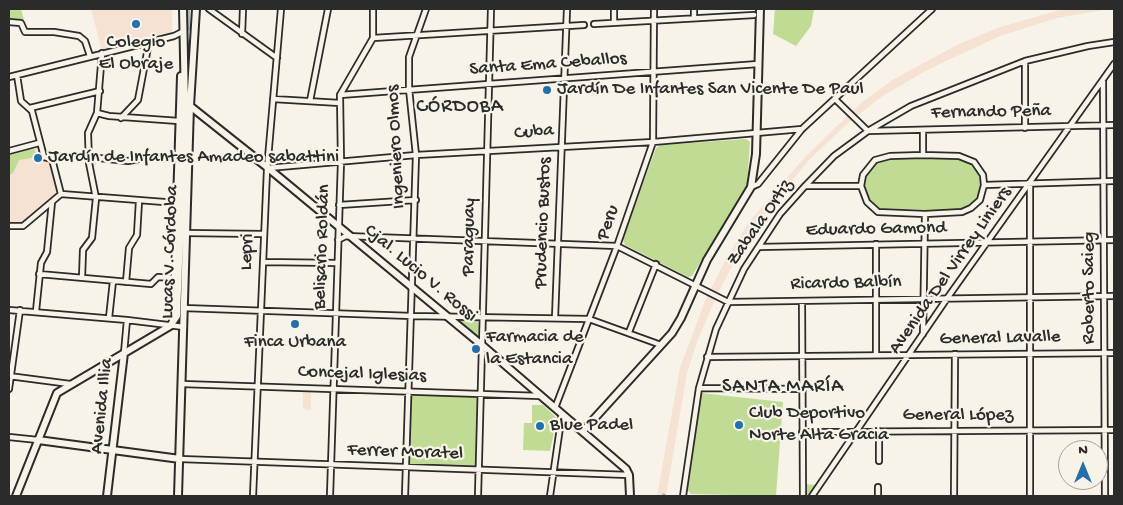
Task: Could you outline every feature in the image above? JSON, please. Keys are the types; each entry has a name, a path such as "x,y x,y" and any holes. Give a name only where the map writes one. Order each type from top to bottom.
{"street":[{"name":"Lucas V. Córdoba","path":"183,9 182,32 188,106"},
{"name":"Lucas V. Córdoba","path":"170,326 178,312 188,106 196,30 196,9"},
{"path":"209,9 277,58"},
{"path":"242,34 243,9"},
{"name":"Lepri","path":"253,496 263,234 281,9"},
{"path":"310,101 328,9"},
{"name":"Ingeniero Olmos","path":"405,496 416,200 416,156 409,89 409,57 414,38 426,9"},
{"name":"Paraguay","path":"478,496 491,9"},
{"name":"Prudencio Bustos","path":"555,318 567,9"},
{"path":"614,9 614,22"},
{"name":"Peru","path":"555,408 617,246 653,142 654,9"},
{"path":"694,9 694,18"},
{"path":"583,431 661,345 681,318 695,283 751,187 756,134 760,9"},
{"path":"751,187 758,184 802,129 836,100 883,52 932,9"},
{"path":"340,95 373,38 371,10"},
{"path":"594,24 754,14"},
{"path":"9,22 21,23 25,32 54,32 79,36 85,41 90,56"},
{"path":"373,38 414,38 491,30 584,25"},
{"path":"9,77 174,36 182,32 190,34 196,30"},
{"path":"121,118 138,100 149,42"},
{"name":"Zabala Ortiz","path":"683,496 699,388 707,357 728,302 744,269 780,214 805,186 834,156 868,131 911,106 1025,61 1088,46 1114,42"},
{"path":"82,278 83,250 92,238 96,198 89,158 88,133 97,113 102,53"},
{"name":"Lucas V. Córdoba","path":"176,203 181,66 184,60"},
{"path":"1024,128 1025,61"},
{"name":"Santa Ema Ceballos","path":"340,95 758,64"},
{"name":"Avenida Del Virrey Liniers","path":"812,496 948,297 1114,64"},
{"path":"17,75 21,102 30,108 44,157 52,160 61,194"},
{"name":"Roberto Saieg","path":"1103,80 1106,496"},
{"path":"30,108 100,92"},
{"name":"Belisario Roldán","path":"330,496 340,205 340,95"},
{"path":"273,99 340,103"},
{"path":"836,100 868,131"},
{"name":"Cjal. Lucio V. Rossi","path":"188,106 268,168 483,346 626,469 630,478"},
{"path":"97,113 121,118 179,121"},
{"name":"Fernando Peña","path":"868,131 1114,125"},
{"name":"Cuba","path":"268,168 561,146 653,142 802,129"},
{"path":"923,130 923,155"},
{"path":"9,152 39,143"},
{"path":"923,155 967,157 980,168 983,174 984,185 980,200 962,212 925,214 878,212 867,202 861,186 866,171 875,160 890,156 923,155"},
{"path":"89,158 128,161 149,157 178,158"},
{"path":"984,185 1114,181"},
{"path":"1030,184 1030,496"},
{"path":"805,186 861,186"},
{"path":"9,226 23,226 61,194 176,203 181,233 174,278 173,316 170,326 57,393 16,496"},
{"path":"126,282 129,248 137,235 139,200"},
{"path":"340,205 416,200"},
{"path":"36,311 41,263 47,252 52,202"},
{"path":"923,335 925,214"},
{"name":"Lucas V. Córdoba","path":"178,496 185,307 181,233"},
{"path":"181,233 263,234"},
{"path":"338,240 341,237 351,236 617,246 695,283 728,302"},
{"name":"Eduardo Gamond","path":"759,247 1114,240"},
{"path":"876,244 876,355"},
{"path":"263,262 337,263"},
{"path":"629,332 656,264"},
{"path":"40,274 151,284 158,277 174,278"},
{"path":"109,318 113,281"},
{"name":"Ricardo Balbín","path":"728,302 923,297 1114,296"},
{"path":"802,300 803,496"},
{"path":"178,312 185,307 412,316 589,319 661,345"},
{"path":"9,310 160,323 184,328"},
{"path":"9,389 20,310"},
{"name":"Avenida Illia","path":"107,496 127,320"},
{"name":"General Lavalle","path":"707,357 1114,353"},
{"path":"954,496 955,354"},
{"path":"10,377 71,385"},
{"name":"Concejal Iglesias","path":"182,384 542,396"},
{"path":"699,388 802,389"},
{"path":"550,496 562,414"},
{"name":"General López","path":"802,432 1114,430"},
{"path":"879,432 879,461"},
{"path":"9,436 180,459"},
{"name":"Ferrer Moratel","path":"180,459 553,473 630,478"},
{"path":"630,478 630,496"},
{"path":"630,478 634,496"},
{"path":"878,487 878,496"}],"shaded area":[{"path":"91,9 172,9 172,33 102,51"},
{"path":"1063,9 1109,9 1057,18 1000,36 927,70 881,97 847,124 809,160 750,232 718,293 711,289 727,257 749,222 805,157 861,103 894,79 957,45 997,28"},
{"path":"39,143 44,157 52,159 61,194 23,226 9,226 9,151"},
{"path":"708,293 716,298 698,339 687,373 666,496 657,496 680,368"},
{"path":"303,392 311,392 311,410 303,409"}],"green space":[{"path":"9,9 21,9 24,20 9,20"},
{"path":"775,9 814,9 811,26 796,46 773,34"},
{"path":"746,139 750,142 747,185 692,276 688,277 625,245 623,239 656,148 661,145"},
{"path":"26,144 33,147 38,157 19,160 13,173 9,175 9,150"},
{"path":"884,157 962,157 974,164 980,173 980,193 973,203 956,211 876,208 867,198 864,182 867,172 875,162"},
{"path":"455,319 478,320 479,334 476,336"},
{"name":"Club Deportivo Norte Alta Gracia","path":"701,393 783,402 776,496 691,494 686,488"},
{"path":"412,394 479,397 476,469 409,466"},
{"name":"Blue Padel","path":"532,405 543,405 557,418 550,451 523,450 524,423 532,423"},
{"path":"803,484 820,485 811,496 803,496"}],"waterway":[{"path":"189,9 189,30"},
{"path":"663,494 667,496"}],"place":[{"name":"Colegio El Obraje","path":"136,24"},
{"name":"Jardín De Infantes San Vicente De Paul","path":"547,90"},
{"name":"Jardín de Infantes Amadeo sabattini","path":"38,158"},
{"name":"Finca Urbana","path":"295,324"},
{"name":"Farmacia de la Estancia","path":"476,349"},
{"name":"Club Deportivo Norte Alta Gracia","path":"739,425"},
{"name":"Blue Padel","path":"540,426"}],"district":[{"name":"CÓRDOBA","path":"460,108"},
{"name":"SANTA MARÍA","path":"783,388"}]}
